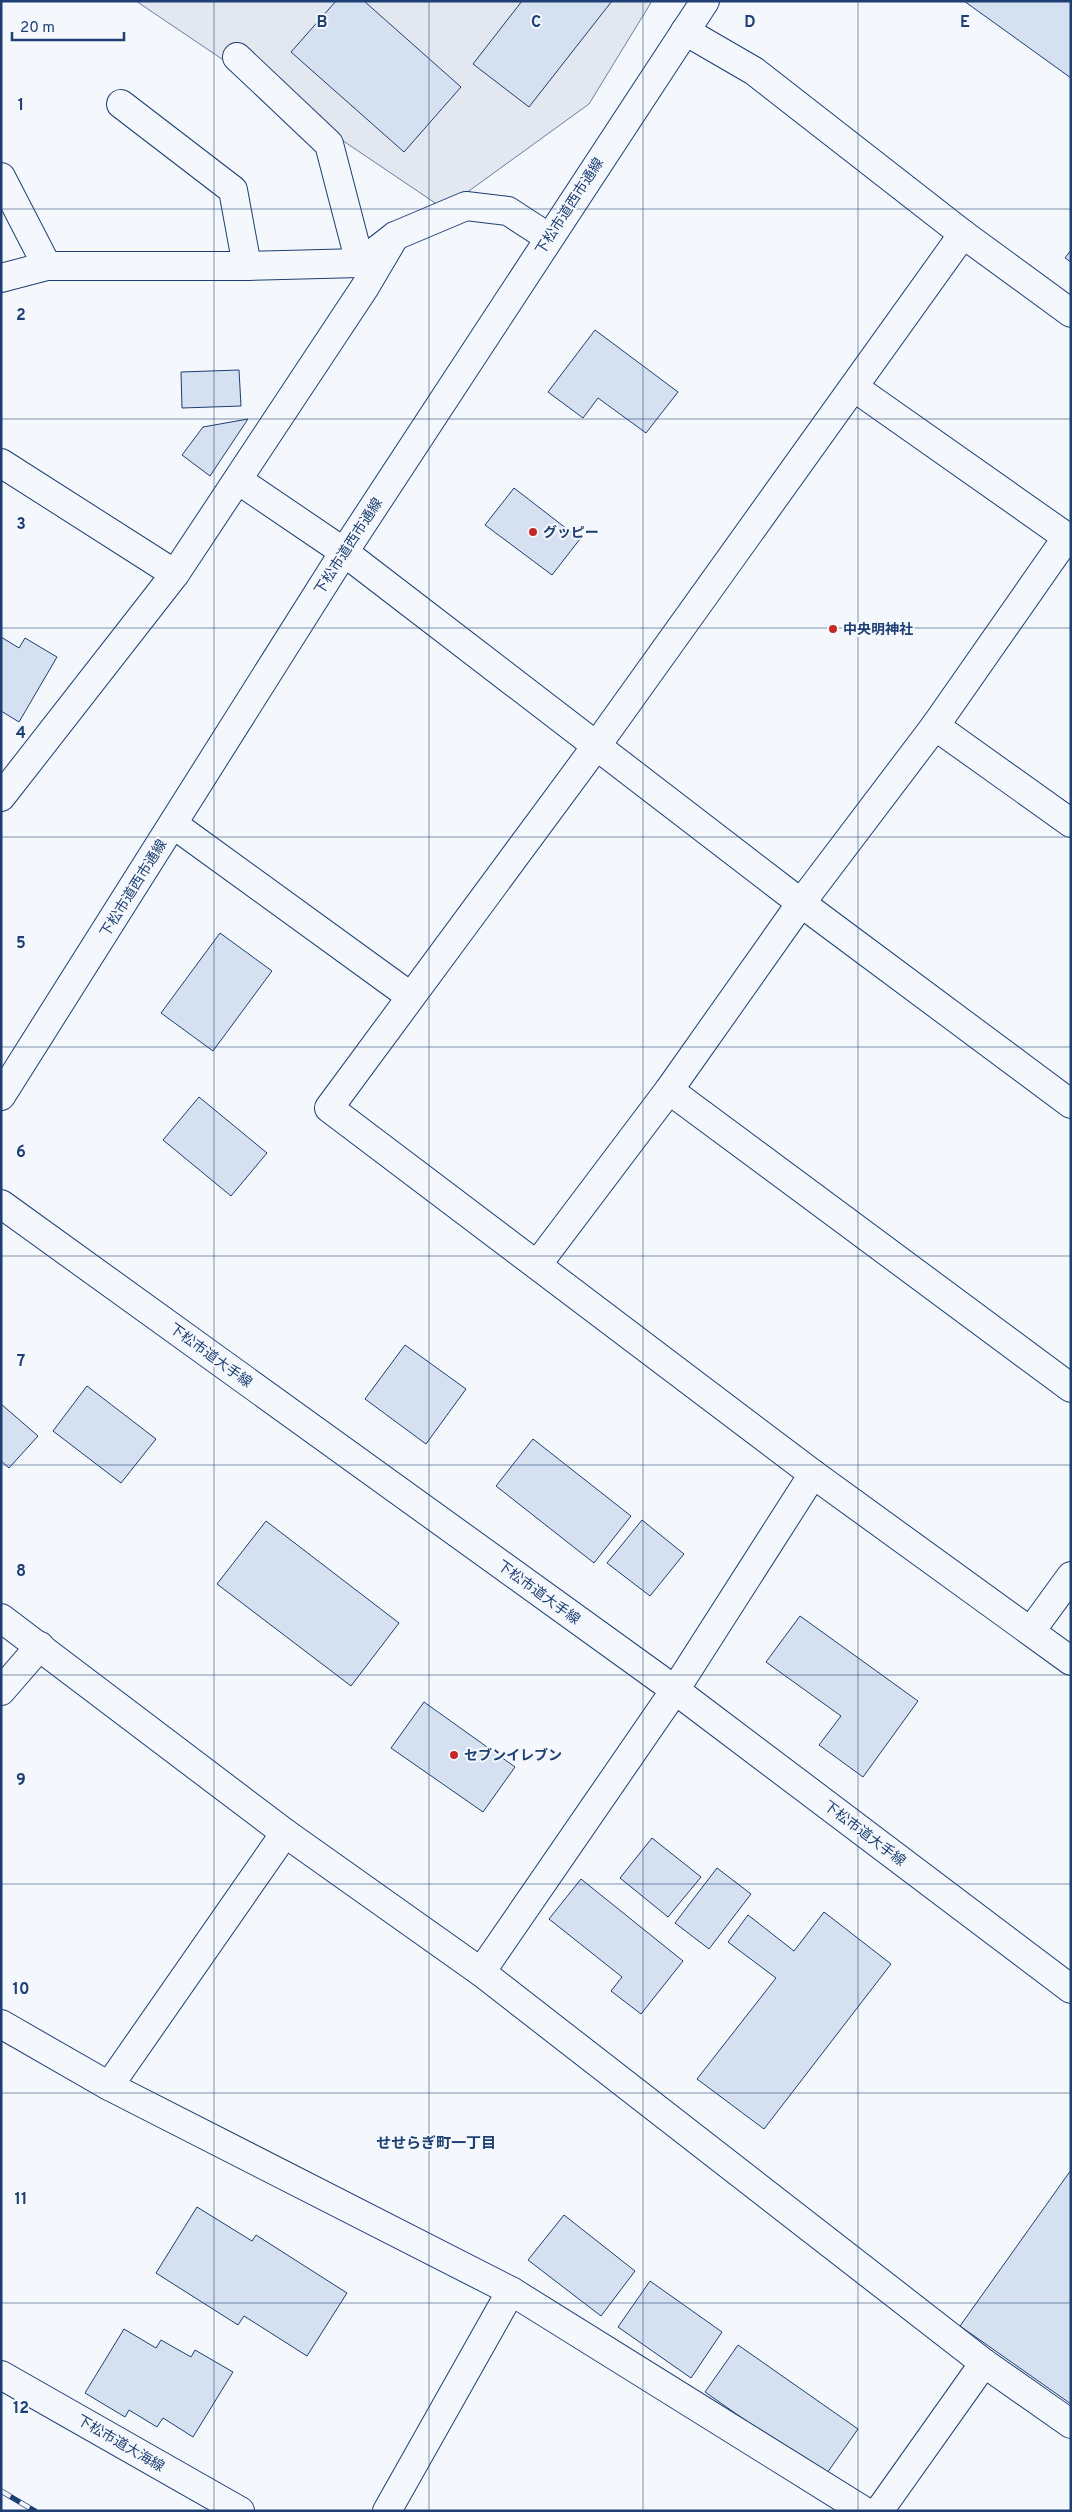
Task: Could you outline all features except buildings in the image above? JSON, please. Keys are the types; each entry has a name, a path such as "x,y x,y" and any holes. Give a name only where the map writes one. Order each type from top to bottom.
{"street":[{"name":"下松市道西市通線","path":"1,1096 344,552 548,237 704,1"},
{"path":"685,31 754,70 963,234 1071,313"},
{"path":"237,57 329,144 360,263"},
{"path":"121,104 233,190 247,266"},
{"path":"1,177 47,266"},
{"path":"1,278 47,266 247,266 360,263 395,236 466,206 508,211 548,237"},
{"path":"963,234 855,388 597,745 329,1108 813,1474 1071,1660"},
{"path":"1,797 176,574 365,287 395,236"},
{"path":"537,1265 669,1090 801,903 935,726 1069,538 855,388"},
{"path":"1,463 176,574"},
{"path":"238,480 344,552 801,903 1071,1104"},
{"path":"935,726 1071,823"},
{"path":"173,824 410,996"},
{"path":"669,1090 1071,1388"},
{"name":"下松市道大手線","path":"1,1204 674,1690 1071,1989"},
{"path":"481,1972 674,1690 813,1474"},
{"path":"1031,1631 1071,1576"},
{"path":"1,1618 285,1834 481,1972 984,2363 1071,2424"},
{"path":"1,1691 40,1646"},
{"path":"109,2086 285,1834"},
{"path":"1,2024 109,2086 511,2291 864,2511"},
{"path":"387,2511 511,2291"},
{"path":"879,2511 984,2363"},
{"name":"下松市道大海線","path":"1,2375 240,2511"}],"shaded area":[{"path":"136,1 652,1 589,104 444,209"}],"railway":[{"path":"1,2491 35,2511"}],"place":[{"name":"グッピー","path":"533,532"},
{"name":"中央明神社","path":"833,629"},
{"name":"セブンイレブン","path":"454,1755"}],"district":[{"name":"せせらぎ町一丁目","path":"436,2143"}]}
